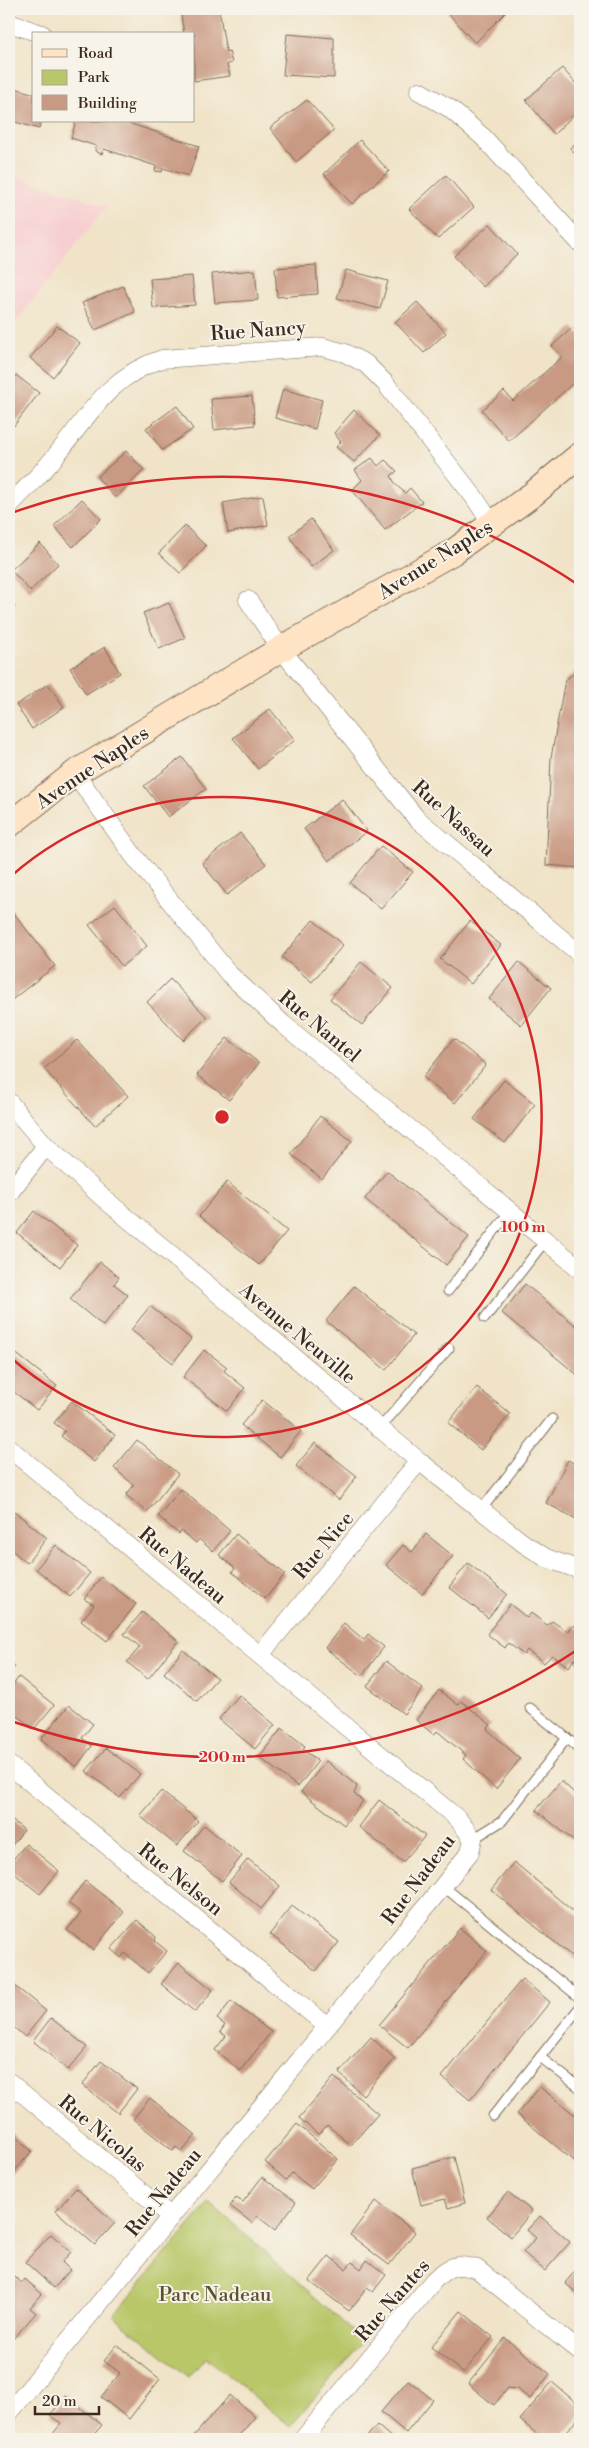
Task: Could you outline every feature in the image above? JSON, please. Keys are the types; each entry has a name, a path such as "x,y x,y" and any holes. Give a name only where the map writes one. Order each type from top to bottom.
{"street":[{"path":"9,23 36,32"},
{"path":"419,91 449,108 483,137 580,244"},
{"name":"Rue Nancy","path":"9,506 52,460 119,379 142,365 162,359 323,347 345,353 366,364 385,383 474,497 492,524"},
{"name":"Avenue Naples","path":"9,825 75,773 281,649 414,575 492,524 580,455"},
{"path":"248,600 281,649"},
{"name":"Rue Nassau","path":"281,649 416,818 580,954"},
{"name":"Rue Nantel","path":"75,773 133,855 229,974 283,1024 580,1269"},
{"name":"Avenue Neuville","path":"9,1102 46,1146 102,1197 419,1462 546,1558 580,1570"},
{"path":"9,1193 46,1146"},
{"name":"Rue Nadeau","path":"9,1448 458,1819 473,1839 470,1852 443,1886 9,2413"},
{"name":"Rue Nice","path":"260,1655 419,1462"},
{"name":"Rue Nelson","path":"9,1765 327,2026"},
{"name":"Rue Nicolas","path":"9,2082 170,2216"},
{"name":"Rue Nantes","path":"303,2439 434,2280 446,2269 461,2264 477,2269 580,2352"}],"lane":[{"path":"448,1291 510,1211"},
{"path":"485,1318 545,1241"},
{"path":"380,1428 449,1348"},
{"path":"481,1510 552,1419"},
{"path":"530,1708 580,1749"},
{"path":"473,1839 502,1821 567,1738"},
{"path":"443,1886 580,1998"},
{"path":"494,2116 580,2007"},
{"path":"540,2057 580,2088"}],"shaded area":[{"path":"9,174 107,206 9,331"}],"green space":[{"name":"Parc Nadeau","path":"209,2202 364,2341 290,2426 206,2357 189,2377 113,2316"}],"building":[{"path":"180,9 219,9 226,52 229,51 232,63 227,64 230,76 195,81 195,32 184,32"},
{"path":"450,9 509,9 475,43 447,12"},
{"path":"287,34 334,38 334,78 283,75"},
{"path":"562,68 580,88 580,109 554,134 526,100"},
{"path":"9,86 32,93 32,122 41,122 39,129 12,121 9,130"},
{"path":"307,100 334,130 296,162 270,128"},
{"path":"76,122 125,122 199,146 189,176 163,168 162,172 155,171 156,166 104,149 102,154 95,151 96,146 71,138"},
{"path":"580,139 580,159 570,148"},
{"path":"360,140 389,171 352,204 324,174"},
{"path":"446,175 474,207 438,239 409,209"},
{"path":"490,224 517,254 483,287 454,256"},
{"path":"316,265 318,294 277,297 275,268"},
{"path":"255,270 258,300 215,303 212,274"},
{"path":"346,270 388,281 380,309 337,298"},
{"path":"192,276 195,305 153,308 150,279"},
{"path":"123,286 135,312 95,330 82,303"},
{"path":"417,302 446,333 424,353 395,322"},
{"path":"57,326 80,343 53,377 30,358"},
{"path":"573,327 580,335 580,377 509,441 482,410 504,391 513,401 562,357 552,346"},
{"path":"16,375 39,393 13,427 9,424 9,384"},
{"path":"283,389 322,400 315,429 275,418"},
{"path":"252,396 255,425 214,430 211,399"},
{"path":"177,406 193,429 162,450 146,428"},
{"path":"354,410 380,435 354,462 336,447 341,442 334,433"},
{"path":"126,451 144,470 115,498 97,477"},
{"path":"372,458 378,466 385,460 397,471 391,476 396,485 405,493 410,488 422,502 385,530 352,490 362,480 355,470"},
{"path":"263,496 268,525 228,533 223,503"},
{"path":"82,499 101,519 73,547 54,526"},
{"path":"311,519 334,550 311,567 289,536"},
{"path":"185,526 206,546 180,573 159,553"},
{"path":"40,543 58,564 30,591 11,570"},
{"path":"9,601 15,607 9,613"},
{"path":"169,603 185,638 159,649 143,613"},
{"path":"105,647 120,673 86,694 70,668"},
{"path":"579,666 580,868 546,865 551,758 565,680 579,670"},
{"path":"48,684 64,707 32,729 16,705"},
{"path":"270,709 295,740 258,769 233,738"},
{"path":"182,757 206,789 168,817 144,786"},
{"path":"342,799 367,831 329,861 304,829"},
{"path":"240,833 266,864 227,895 202,863"},
{"path":"381,846 413,872 381,909 350,883"},
{"path":"115,905 147,946 122,966 89,925"},
{"path":"9,907 55,966 9,1002"},
{"path":"313,920 343,945 312,982 282,957"},
{"path":"470,921 501,945 471,984 440,959"},
{"path":"361,962 393,988 362,1025 330,999"},
{"path":"519,962 551,988 521,1025 489,999"},
{"path":"170,979 207,1017 183,1040 147,1002"},
{"path":"227,1038 259,1063 229,1100 197,1075"},
{"path":"454,1039 486,1065 455,1103 423,1077"},
{"path":"77,1040 128,1096 95,1126 44,1069"},
{"path":"504,1080 535,1104 505,1143 474,1119"},
{"path":"320,1116 352,1141 322,1179 291,1154"},
{"path":"387,1171 469,1237 446,1265 365,1199"},
{"path":"227,1182 287,1231 259,1265 199,1216"},
{"path":"34,1211 77,1245 60,1267 17,1233"},
{"path":"100,1262 119,1277 114,1284 128,1295 103,1326 70,1299"},
{"path":"525,1284 580,1329 580,1377 502,1313"},
{"path":"354,1286 414,1335 386,1370 326,1321"},
{"path":"150,1306 191,1339 173,1363 131,1330"},
{"path":"204,1350 227,1367 224,1371 245,1388 227,1411 183,1377"},
{"path":"14,1352 57,1386 37,1410 9,1388 9,1358"},
{"path":"477,1387 510,1414 481,1450 448,1423"},
{"path":"262,1400 301,1431 280,1457 241,1425"},
{"path":"72,1401 115,1435 94,1462 61,1436 65,1431 54,1423"},
{"path":"137,1440 178,1474 147,1512 126,1495 134,1485 114,1468"},
{"path":"315,1443 357,1476 339,1500 296,1466"},
{"path":"568,1460 580,1467 580,1521 546,1503"},
{"path":"181,1489 230,1531 213,1551 199,1539 196,1543 181,1531 179,1534 158,1516"},
{"path":"14,1511 47,1538 27,1563 9,1548 9,1518"},
{"path":"236,1534 285,1574 265,1599 232,1572 235,1568 219,1555"},
{"path":"426,1534 453,1556 422,1594 386,1565 403,1545 412,1552"},
{"path":"56,1545 90,1573 70,1597 36,1569"},
{"path":"468,1563 507,1594 488,1618 449,1587"},
{"path":"101,1577 136,1604 107,1641 81,1621 94,1605 84,1599"},
{"path":"510,1604 527,1618 531,1613 547,1625 552,1621 568,1632 573,1625 580,1630 580,1664 574,1659 569,1667 552,1655 544,1663 527,1650 524,1655 508,1643 505,1648 487,1634"},
{"path":"142,1612 178,1641 148,1679 127,1662 140,1647 124,1634"},
{"path":"344,1623 364,1640 368,1634 384,1647 362,1676 325,1648"},
{"path":"183,1650 217,1678 197,1701 164,1673"},
{"path":"9,1661 15,1666 9,1674"},
{"path":"386,1661 423,1689 404,1714 367,1686"},
{"path":"19,1677 54,1705 34,1729 9,1709 9,1690"},
{"path":"439,1690 458,1705 461,1701 491,1725 487,1729 520,1759 496,1789 463,1759 466,1755 437,1731 434,1735 416,1720"},
{"path":"239,1695 275,1725 255,1749 219,1719"},
{"path":"69,1705 93,1724 82,1738 92,1746 76,1767 41,1739"},
{"path":"282,1728 305,1746 303,1749 318,1761 298,1787 259,1757"},
{"path":"106,1748 140,1774 120,1798 86,1771"},
{"path":"326,1761 357,1786 354,1794 363,1801 344,1825 301,1792"},
{"path":"561,1781 580,1798 580,1846 536,1810"},
{"path":"161,1791 198,1821 177,1846 140,1816"},
{"path":"379,1800 425,1836 403,1862 359,1827"},
{"path":"9,1818 24,1830 9,1849"},
{"path":"204,1825 242,1856 222,1881 184,1851"},
{"path":"26,1844 59,1871 40,1894 9,1869 9,1864"},
{"path":"248,1859 280,1886 261,1909 229,1882"},
{"path":"514,1862 580,1917 580,1963 491,1890"},
{"path":"85,1881 124,1912 93,1950 67,1930 81,1913 68,1903"},
{"path":"292,1906 339,1942 316,1971 270,1934"},
{"path":"137,1920 156,1937 155,1941 167,1951 148,1973 125,1953 121,1958 111,1949"},
{"path":"460,1928 487,1951 408,2048 379,2025"},
{"path":"179,1963 213,1990 195,2012 161,1984"},
{"path":"522,1979 550,2002 470,2100 442,2077"},
{"path":"10,1982 46,2011 25,2037 9,2023"},
{"path":"231,2001 271,2032 240,2071 215,2050 226,2036 220,2032 225,2025 217,2019"},
{"path":"51,2018 87,2047 68,2070 33,2041"},
{"path":"371,2037 395,2059 363,2095 339,2073"},
{"path":"101,2061 137,2089 118,2113 82,2085"},
{"path":"334,2077 378,2114 351,2145 327,2125 319,2135 299,2118"},
{"path":"540,2087 580,2119 580,2166 517,2114"},
{"path":"150,2098 196,2135 182,2152 176,2147 173,2151 133,2119"},
{"path":"297,2124 338,2159 312,2189 292,2173 286,2180 265,2162"},
{"path":"9,2131 32,2151 12,2174 9,2171"},
{"path":"454,2157 465,2203 448,2208 445,2199 421,2205 412,2168"},
{"path":"262,2177 296,2202 275,2230 257,2216 252,2223 230,2206 236,2198 243,2202"},
{"path":"76,2188 115,2223 95,2245 56,2211"},
{"path":"508,2192 532,2211 511,2237 487,2217"},
{"path":"376,2201 415,2232 389,2265 350,2235"},
{"path":"540,2216 570,2242 545,2271 523,2252 536,2238 527,2230"},
{"path":"51,2234 71,2252 62,2262 70,2270 54,2288 25,2262"},
{"path":"329,2256 346,2269 352,2262 361,2269 367,2260 386,2275 373,2292 367,2288 349,2311 309,2281"},
{"path":"580,2265 580,2296 565,2283"},
{"path":"9,2272 22,2283 25,2279 42,2294 30,2308 36,2313 13,2339 9,2336"},
{"path":"461,2311 493,2337 463,2373 431,2347"},
{"path":"505,2338 550,2374 530,2399 517,2389 508,2388 494,2405 468,2384"},
{"path":"117,2345 160,2379 129,2419 101,2397 120,2373 104,2361"},
{"path":"408,2380 433,2400 406,2433 381,2412"},
{"path":"552,2382 580,2406 580,2416 560,2439 543,2439 520,2420"},
{"path":"230,2395 255,2417 236,2439 191,2439"},
{"path":"66,2396 102,2425 90,2439 53,2439 50,2437 61,2424 50,2415"},
{"path":"377,2425 393,2439 365,2439"}]}
